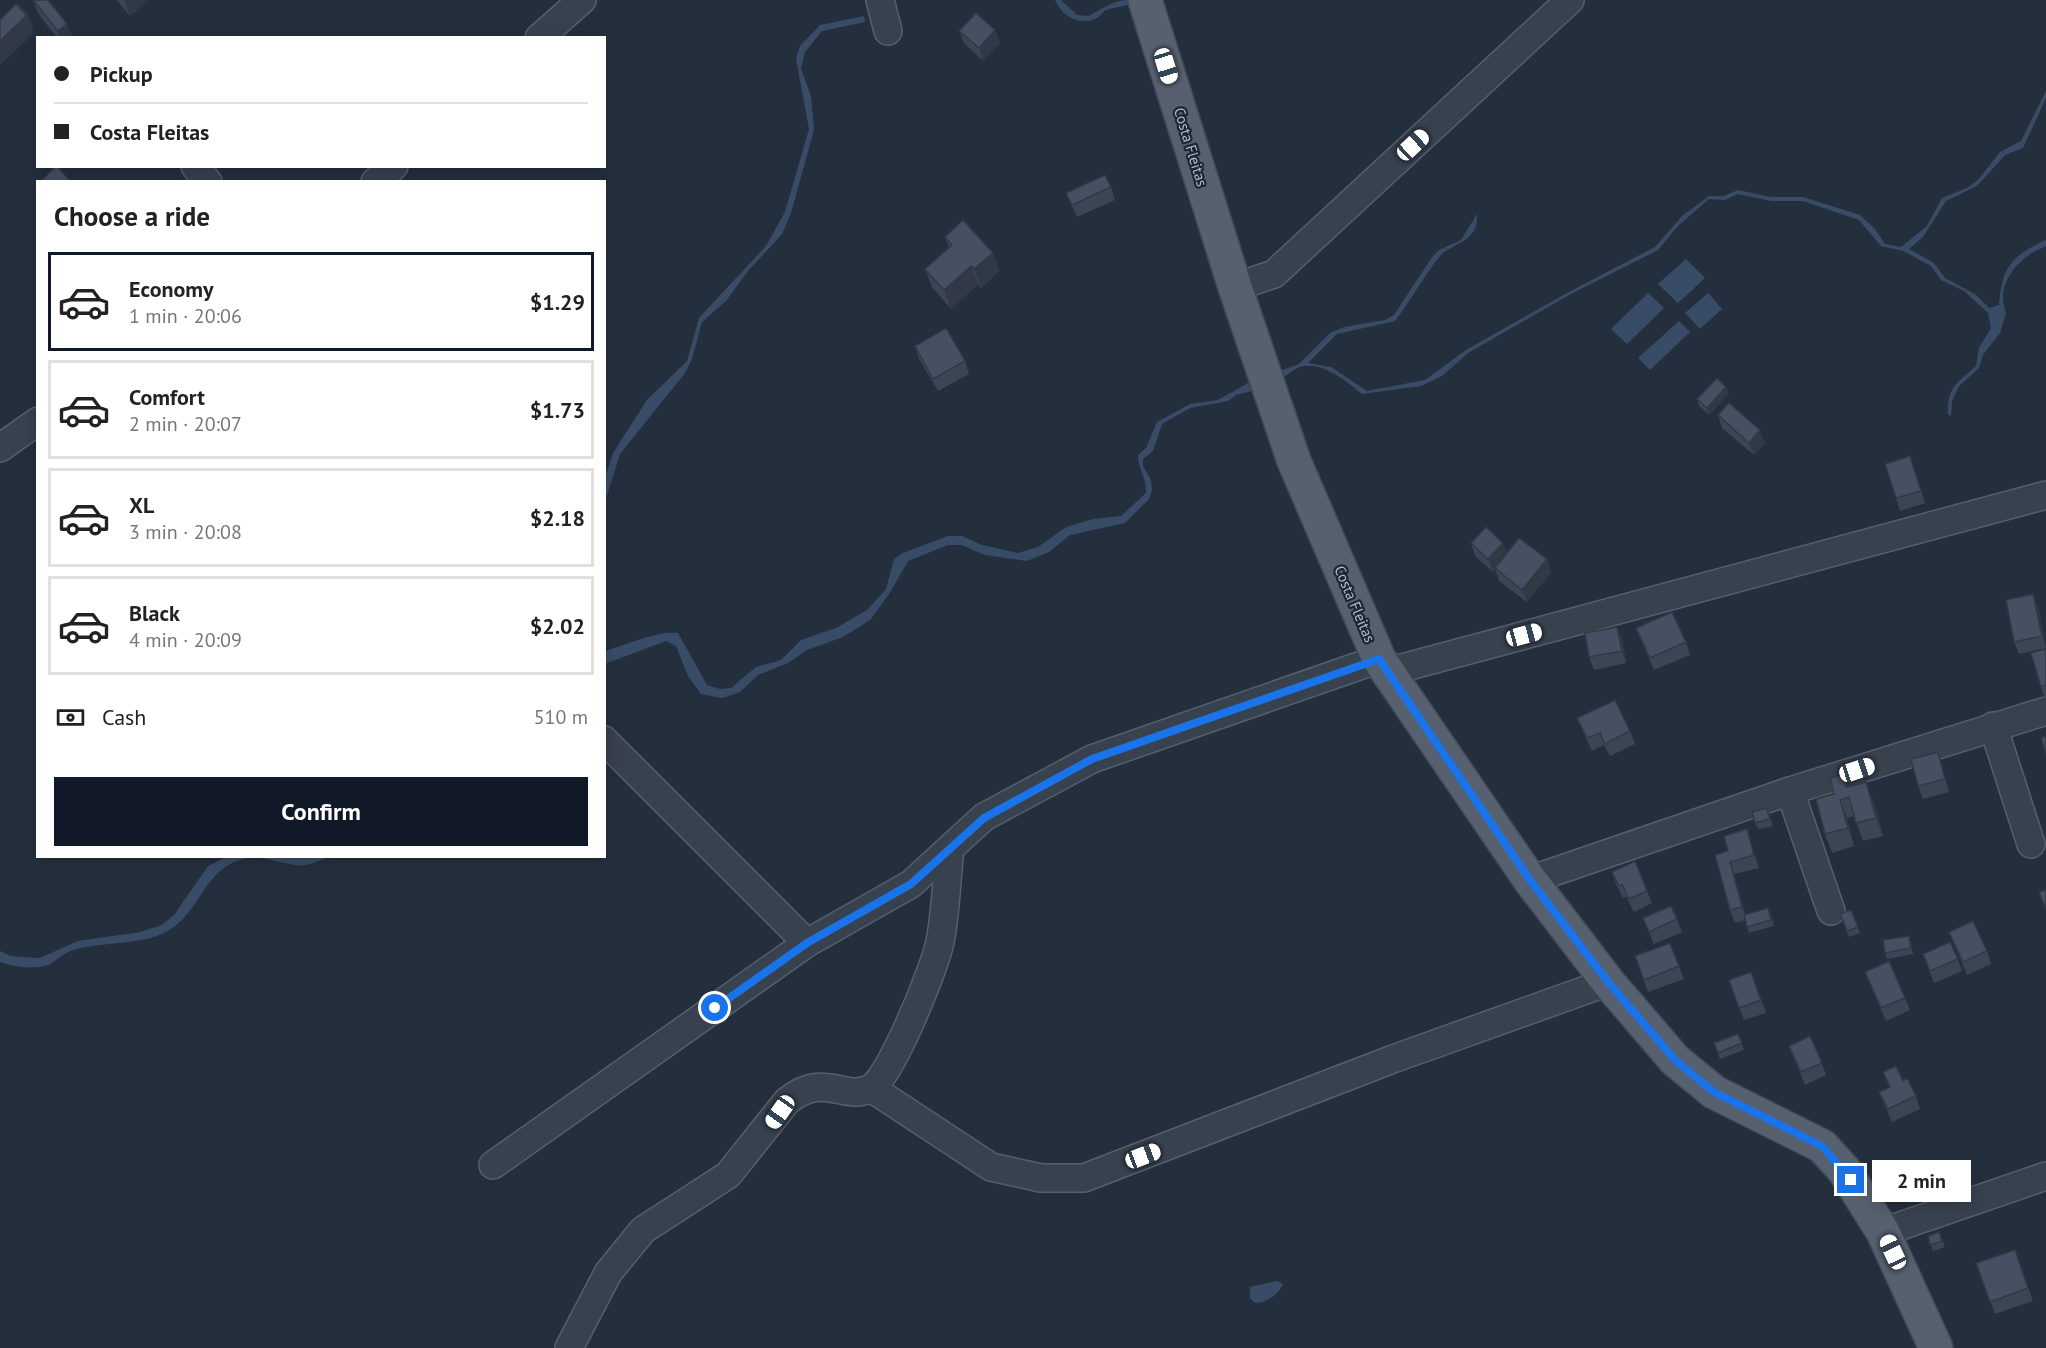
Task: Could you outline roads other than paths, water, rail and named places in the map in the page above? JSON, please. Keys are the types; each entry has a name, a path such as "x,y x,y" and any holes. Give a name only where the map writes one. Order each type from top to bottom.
{"main road":[{"name":"Costa Fleitas","path":"1145,0 1235,287 1294,461 1383,665 1530,880 1608,982 1675,1060 1714,1092 1822,1146 1858,1190 1883,1232 1936,1348"}],"street":[{"path":"541,36 582,0"},
{"path":"880,0 888,31"},
{"path":"1235,287 1274,274 1570,0"},
{"path":"377,180 392,168"},
{"path":"0,448 36,422"},
{"path":"493,1165 807,943 911,884 984,818 1092,759 1383,665 2046,495"},
{"path":"1530,880 1790,791 2046,711"},
{"path":"1993,726 2031,844"},
{"path":"606,742 807,943"},
{"path":"1790,791 1831,911"},
{"path":"569,1348 608,1273 643,1230 728,1175 787,1101 798,1093 823,1086 861,1091 871,1088 892,1062 939,945 950,850"},
{"path":"871,1088 991,1167 1041,1179 1084,1178 1393,1059 1608,982"},
{"path":"1883,1232 2046,1176"}],"water":[{"path":"1055,0 1061,0 1077,15 1089,16 1118,2 1129,0 1130,4 1106,10 1095,19 1083,21 1071,18"},
{"path":"864,16 865,22 822,31 805,52 801,69 811,96 814,130 791,213 782,234 748,271 726,301 702,322 692,359 685,373 620,454 606,499 606,474 613,453 647,400 687,361 699,318 766,246 785,212 809,129 796,59 800,46 820,25"},
{"path":"2046,91 2046,98 2023,148 2005,155 1977,186 1946,201 1923,237 1909,249 1934,263 1945,278 1975,294 1989,308 1999,305 2003,281 2011,264 2024,252 2046,240 2046,246 2027,256 2007,281 2003,302 2006,313 2000,333 1983,355 1979,368 1959,386 1952,401 1951,416 1948,414 1949,397 1959,381 1976,366 1979,348 1991,328 1988,313 1964,291 1941,280 1931,266 1903,251 1881,246 1859,220 1803,201 1771,201 1738,194 1725,200 1709,199 1679,225 1658,250 1571,294 1468,353 1442,376 1421,386 1362,394 1334,373 1308,366 1298,368 1279,380 1277,372 1299,364 1330,333 1344,327 1385,320 1394,315 1432,257 1439,250 1461,240 1477,214 1475,230 1461,243 1439,257 1395,321 1337,334 1308,363 1331,367 1367,391 1425,380 1466,350 1655,247 1682,216 1709,196 1724,196 1738,190 1770,197 1803,197 1860,215 1875,229 1885,244 1901,247 1927,226 1942,198 1967,188 1978,180 2000,152 2021,141"},
{"path":"1686,259 1705,278 1678,303 1658,284"},
{"path":"1648,293 1664,308 1627,344 1611,329"},
{"path":"1708,293 1722,309 1700,329 1685,313"},
{"path":"1679,321 1690,332 1650,370 1638,358"},
{"path":"1248,383 1252,391 1236,395 1228,401 1190,408 1162,424 1153,451 1143,459 1143,466 1151,480 1152,490 1149,499 1125,523 1070,535 1049,552 1027,561 985,555 961,545 948,545 908,561 889,594 870,620 843,637 807,650 788,663 758,675 740,692 722,698 701,694 688,676 676,646 666,641 606,664 608,650 652,636 678,633 707,685 720,689 731,688 756,667 781,660 801,640 836,628 867,610 886,589 894,559 903,553 948,536 962,536 982,545 1018,553 1038,547 1066,527 1093,519 1121,516 1146,493 1138,455 1146,448 1157,422 1190,404 1218,400"},
{"path":"225,858 247,858 228,865 219,872 183,919 163,934 137,941 81,948 65,953 45,966 22,967 0,962 0,951 11,956 40,958 78,941 140,932 162,925 174,915 208,866"},
{"path":"260,858 326,858 303,865"},
{"path":"1277,1281 1283,1284 1272,1298 1255,1303 1250,1298 1250,1287"}]}
